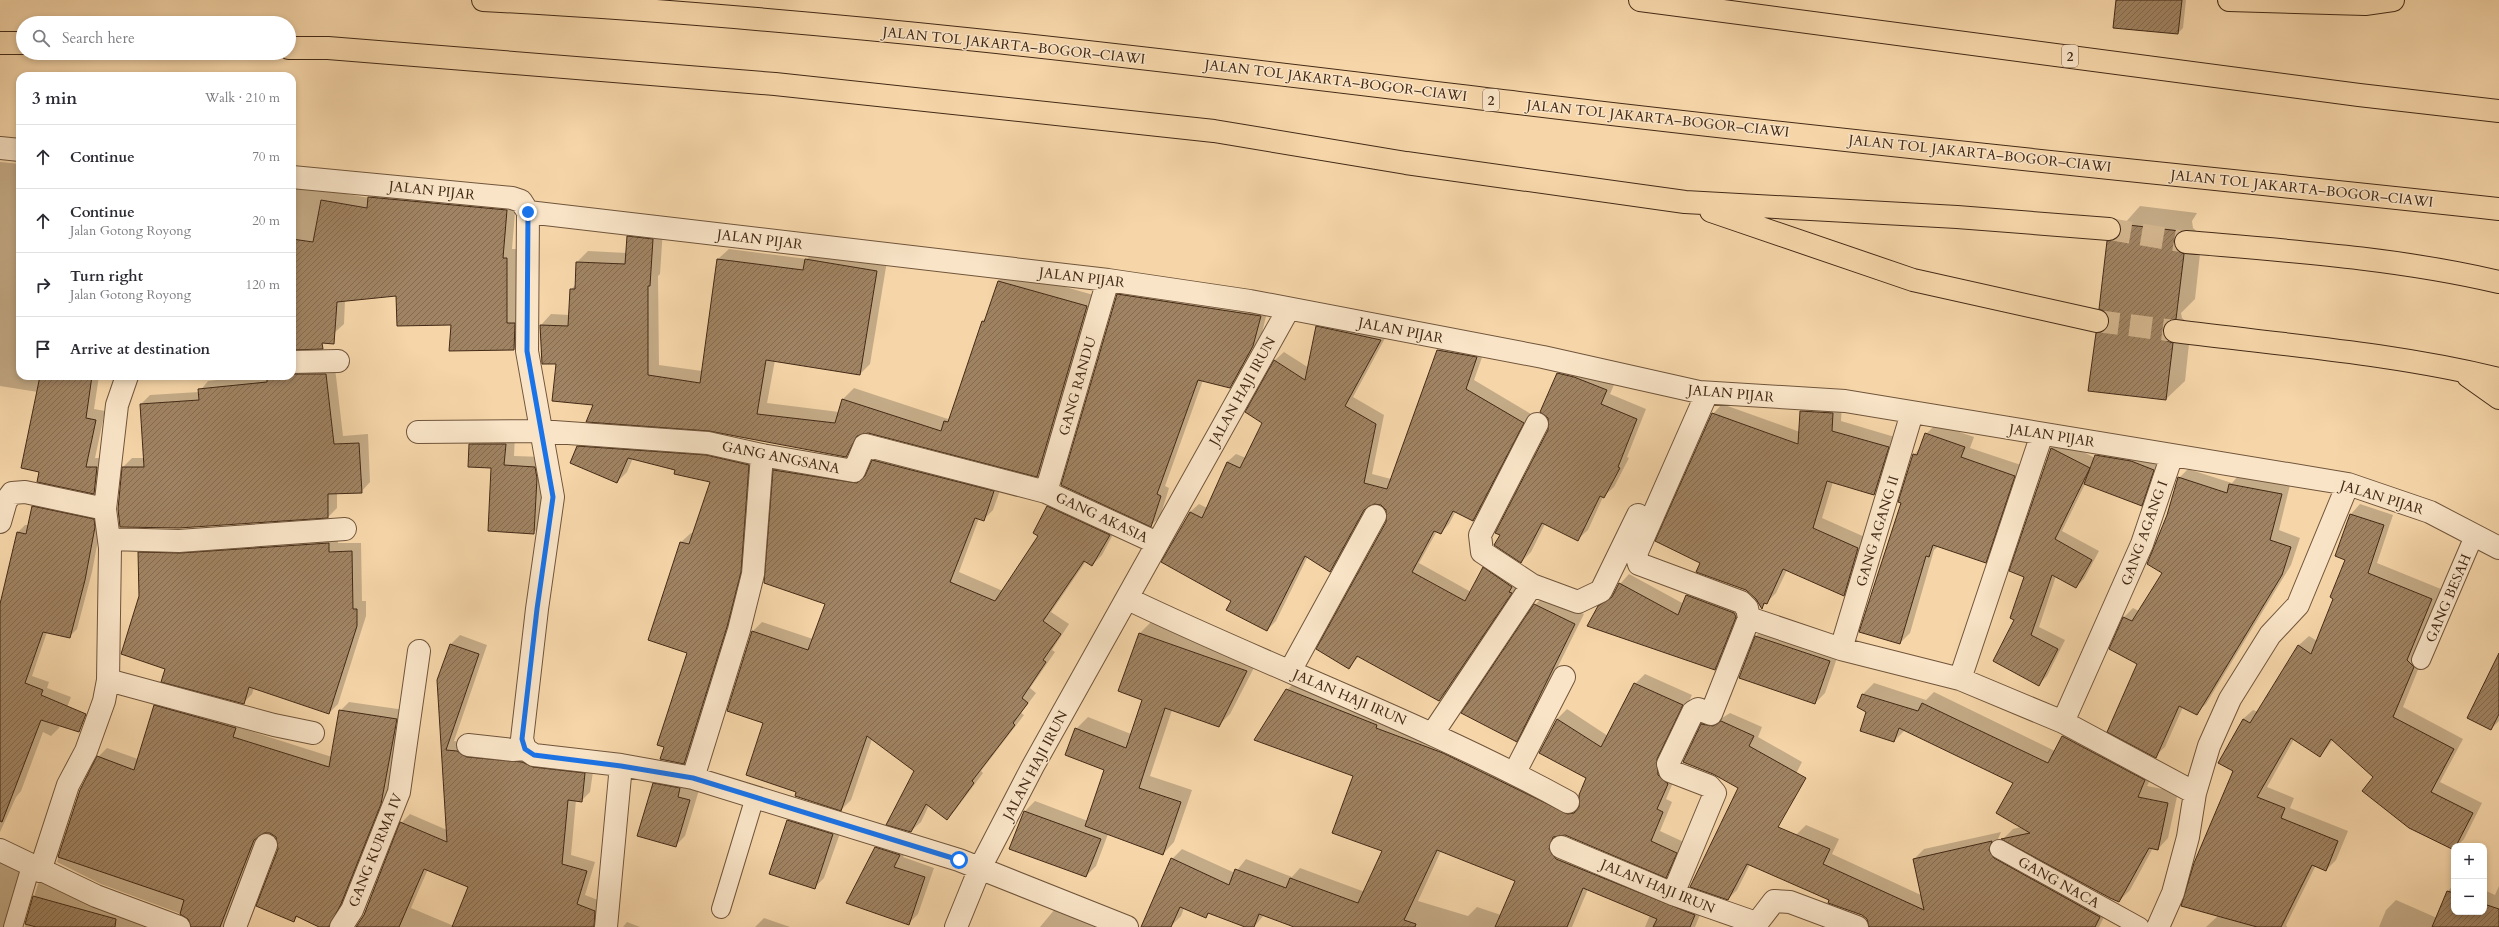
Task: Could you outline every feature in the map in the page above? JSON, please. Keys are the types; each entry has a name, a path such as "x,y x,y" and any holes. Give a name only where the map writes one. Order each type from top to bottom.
{"highway":[{"name":"JALAN TOL JAKARTA–BOGOR–CIAWI","path":"483,0 642,8 1206,64 1530,104 2499,209"},
{"name":"2","path":"1640,0 2343,93 2499,111"},
{"path":"2229,0 2365,4 2393,0"},
{"path":"0,43 16,43"},
{"path":"296,48 328,48 776,84 1214,131 1406,163 1685,202 1957,217 2108,229"},
{"path":"1685,202 1913,280 2097,320"},
{"path":"2186,242 2309,252 2458,272 2499,282"},
{"path":"2175,331 2458,370 2499,379"},
{"path":"2458,370 2499,398"}],"street":[{"path":"0,148 16,150"},
{"name":"JALAN PIJAR","path":"296,177 512,198 521,201 528,212 1108,280 1250,301 1288,310 1543,357 1703,393 1845,402 2348,484 2430,512 2499,548"},
{"path":"525,749 522,739 537,609 553,497 548,461 540,431 527,351 528,212"},
{"name":"GANG RANDU","path":"1046,492 1108,280"},
{"name":"JALAN HAJI IRUN","path":"956,927 980,868 1033,766 1128,600 1157,543 1288,310"},
{"path":"296,362 338,361"},
{"path":"35,868 68,785 86,751 104,701 108,680 109,539 105,509 117,405 126,380"},
{"path":"1536,424 1480,535 1482,552 1532,585 1578,602 1601,591 1703,393"},
{"path":"1673,894 1714,793 1709,786 1670,771 1668,764 1693,712 1698,709 1711,714 1749,618 1747,608 1741,602 1639,564 1636,554 1703,393"},
{"name":"GANG AGANG II","path":"1841,649 1912,413"},
{"name":"GANG ANGSANA","path":"418,432 540,431 708,443 762,456 854,471 865,445 1046,492"},
{"path":"1960,679 2042,434"},
{"name":"GANG AGANG I","path":"2063,722 2114,611 2142,544 2172,455"},
{"path":"693,778 739,630 753,574 762,456"},
{"path":"2158,927 2175,886 2188,837 2195,793 2209,746 2230,700 2270,635 2298,605 2348,484"},
{"path":"0,522 6,501 12,493 25,492 105,509"},
{"name":"GANG AKASIA","path":"1046,492 1157,543"},
{"path":"1290,671 1375,516"},
{"path":"109,539 179,541 345,529"},
{"path":"1433,733 1532,585"},
{"name":"JALAN HAJI IRUN","path":"1128,600 1433,733 1515,772 1568,802"},
{"path":"1749,618 1841,649 1960,679 2063,722 2195,793"},
{"name":"GANG KURMA IV","path":"341,927 352,910 399,792 419,651"},
{"path":"1515,772 1564,677"},
{"path":"108,680 274,725 313,733"},
{"path":"468,745 513,750 525,749 534,755 621,766 693,778 959,860 1127,927"},
{"path":"606,927 621,766"},
{"path":"235,927 266,845"},
{"name":"JALAN HAJI IRUN","path":"1561,847 1673,894 1755,925"},
{"path":"0,850 96,896 178,927"},
{"path":"1755,925 1774,901 1790,902 1857,927"}],"lane":[{"name":"GANG BESAH","path":"2421,660 2474,536"},
{"path":"721,909 755,797"},
{"name":"GANG NACA","path":"1999,849 2140,927"},
{"path":"13,927 35,868"}],"building":[{"path":"2116,0 2182,0 2178,34 2113,28"},
{"path":"368,197 507,210 503,258 507,258 507,323 515,323 514,350 449,351 451,325 397,326 396,296 337,302 334,344 322,343 323,349 296,350 296,240 313,242 321,200 367,208"},
{"path":"2120,224 2180,231 2174,241 2175,248 2184,254 2176,319 2165,323 2163,330 2167,341 2173,343 2166,400 2088,391 2096,333 2106,330 2109,323 2106,312 2099,309 2107,241 2114,240 2119,236"},
{"path":"627,236 653,239 650,286 648,286 648,375 700,383 717,259 803,270 805,259 877,271 860,375 766,360 757,414 835,423 842,399 941,431 944,421 948,422 982,321 984,322 998,281 1087,306 1037,477 868,433 857,436 846,457 709,431 586,422 593,405 552,401 556,364 542,364 540,325 568,326 570,289 575,289 576,262 625,264"},
{"path":"1117,294 1261,316 1253,346 1230,388 1198,380 1157,494 1161,496 1151,527 1061,485"},
{"path":"1316,326 1381,340 1345,406 1376,424 1364,483 1387,489 1437,350 1477,357 1466,389 1524,423 1473,521 1453,511 1441,534 1434,531 1412,572 1465,601 1483,567 1512,587 1509,592 1512,593 1439,701 1357,656 1349,669 1316,649 1386,522 1386,510 1381,505 1374,504 1364,510 1330,572 1305,556 1267,631 1226,610 1231,601 1161,562 1190,512 1202,518 1227,462 1240,468 1262,423 1245,412 1274,360 1305,380"},
{"path":"1557,373 1574,377 1607,390 1601,404 1637,419 1618,467 1620,468 1604,498 1600,496 1578,541 1542,523 1521,563 1494,545 1500,535 1495,533 1548,430 1548,418 1540,412"},
{"path":"296,374 326,374 334,444 359,443 362,493 328,494 328,518 179,528 120,527 118,509 122,467 144,467 140,404 199,400 198,389 267,382 267,380 296,380"},
{"path":"39,380 91,380 86,418 96,420 86,467 97,467 94,494 37,482 39,472 21,468"},
{"path":"1800,411 1833,413 1832,431 1889,447 1874,495 1827,481 1813,528 1858,548 1844,596 1783,569 1767,604 1764,603 1762,609 1756,599 1746,590 1696,572 1700,563 1655,541 1712,413 1798,444"},
{"path":"1925,433 1965,447 1961,457 2015,476 1986,563 1933,545 1929,557 1926,556 1900,644 1859,632 1901,503 1898,502 1913,454 1917,455"},
{"path":"469,444 506,444 504,465 535,467 537,478 534,534 488,531 491,468 468,467"},
{"path":"577,446 706,455 749,465 741,572 727,627 684,764 660,759 664,747 657,745 687,653 648,640 680,542 689,544 710,482 674,474 675,470 628,458 617,483 570,463"},
{"path":"2051,448 2090,468 2055,539 2092,560 2076,588 2052,575 2031,635 2058,649 2039,686 1993,661 2014,620 2010,618 2024,577 2009,571"},
{"path":"2095,455 2131,461 2154,470 2142,506 2084,484"},
{"path":"872,460 994,491 984,521 975,518 950,582 995,601 1038,536 1033,533 1047,506 1110,535 1092,566 1084,561 1043,621 1061,634 1043,660 1046,662 1022,698 1028,703 1013,723 1015,725 972,781 974,783 947,820 926,804 911,832 886,825 914,771 867,736 841,811 795,796 796,792 746,775 763,723 727,711 752,631 808,650 825,604 764,583 773,470 857,483 865,476"},
{"path":"2178,477 2227,493 2229,484 2282,494 2270,540 2291,547 2282,575 2197,715 2179,706 2156,758 2107,732 2137,664 2109,649 2123,617 2132,621 2162,573 2147,564 2167,515"},
{"path":"32,506 94,519 95,527 85,580 70,638 43,632 25,683 43,690 41,695 86,714 79,732 41,720 2,822 0,821 0,604 17,532 26,534"},
{"path":"2350,514 2384,525 2368,573 2432,599 2407,660 2414,667 2393,717 2454,749 2431,792 2473,813 2458,843 2451,843 2451,849 2409,828 2362,791 2373,777 2331,739 2320,757 2291,738 2257,797 2285,808 2281,818 2338,841 2326,871 2312,865 2281,927 2257,927 2181,906 2194,863 2233,771 2218,763 2243,719 2250,723 2298,645 2311,654 2333,599 2330,597 2345,560 2335,556"},
{"path":"329,543 329,552 352,551 353,609 357,609 357,626 329,714 249,687 244,704 161,682 165,669 121,654 139,596 138,552 180,553"},
{"path":"1619,583 1678,615 1686,595 1734,613 1736,617 1715,670 1587,626 1598,606 1612,597"},
{"path":"1534,604 1575,624 1517,742 1461,713"},
{"path":"1139,633 1247,671 1219,727 1165,708 1139,788 1181,802 1163,855 1085,826 1104,770 1065,755 1075,728 1126,748 1142,700 1118,691"},
{"path":"1755,636 1830,661 1815,704 1739,678"},
{"path":"450,644 479,654 446,750 457,751 467,757 522,762 533,767 585,773 582,802 568,800 562,864 587,871 577,904 595,911 594,927 452,927 468,887 424,869 399,927 356,927 364,915 400,822 447,842 437,680"},
{"path":"2499,653 2499,714 2491,730 2467,718"},
{"path":"1634,683 1683,705 1657,759 1658,775 1668,784 1657,809 1663,812 1651,841 1677,853 1666,878 1565,835 1553,837 1549,849 1556,859 1695,915 1690,927 1653,927 1657,919 1583,888 1567,927 1495,927 1515,881 1437,850 1404,920 1416,924 1415,927 1294,927 1259,914 1254,927 1245,927 1208,913 1206,918 1180,907 1171,927 1141,927 1171,858 1229,885 1235,869 1286,888 1290,878 1358,903 1382,851 1332,833 1353,776 1254,740 1286,689 1377,725 1376,728 1443,753 1568,814 1574,813 1579,807 1579,795 1586,778 1539,753 1557,719 1601,747"},
{"path":"1862,694 1918,711 1922,703 2048,763 2062,736 2145,780 2138,797 2168,803 2158,850 2149,848 2119,902 2110,898 2001,839 2030,833 1996,813 2013,783 1899,728 1894,742 1860,731 1866,712 1857,707"},
{"path":"154,705 236,728 233,737 329,767 339,710 397,719 381,804 341,904 329,927 319,927 296,916 294,922 256,906 278,849 276,837 270,833 264,833 254,840 220,927 191,927 188,919 180,914 184,900 58,857 80,790 97,756 134,770"},
{"path":"1721,721 1754,736 1749,746 1806,778 1778,827 1830,849 1823,864 1924,910 1913,859 1992,841 1989,850 1994,858 2100,917 2095,927 1869,927 1867,919 1862,915 1828,903 1829,900 1747,864 1728,900 1690,887 1738,788 1713,774 1683,762 1701,724 1713,726"},
{"path":"653,783 680,788 678,797 690,800 676,847 637,836"},
{"path":"1024,811 1101,839 1086,877 1009,849"},
{"path":"787,820 833,834 815,889 769,874"},
{"path":"875,847 900,855 894,867 925,877 909,925 846,903"},
{"path":"2447,891 2451,892 2451,915 2487,915 2487,905 2499,909 2499,927 2432,927"},
{"path":"33,896 116,919 115,927 36,927 25,924"}],"tunnel":[{"path":"2109,229 2186,242"},
{"path":"2097,321 2175,331"}],"route":[{"path":"528,212 527,351 540,431 548,461 553,497 537,609 522,739 525,749 534,755 621,766 693,778 959,860"}]}
